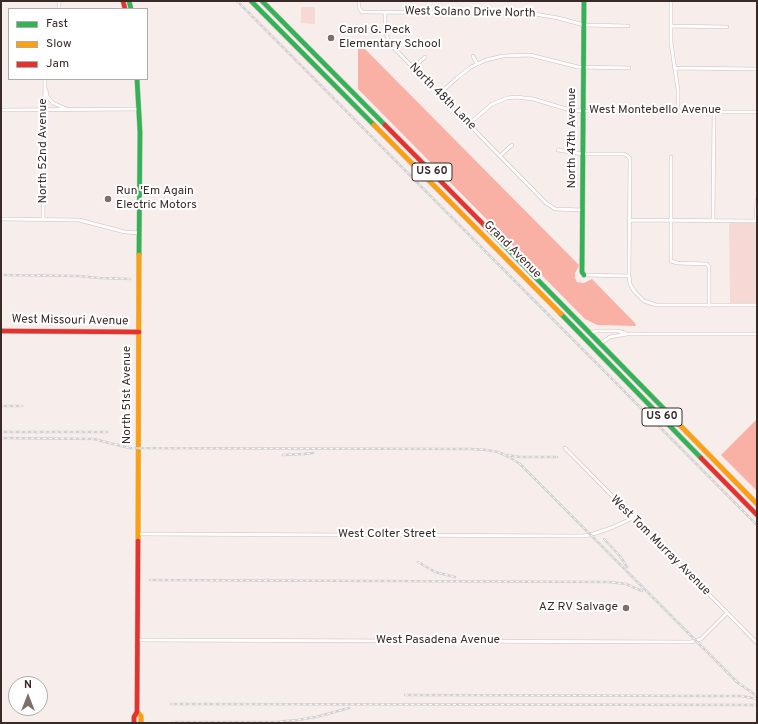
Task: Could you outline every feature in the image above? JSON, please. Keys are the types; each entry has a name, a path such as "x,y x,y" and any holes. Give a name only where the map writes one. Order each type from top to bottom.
{"main road":[{"name":"Grand Avenue","path":"251,1 757,515"},
{"name":"Grand Avenue","path":"262,1 757,504"},
{"name":"North 47th Avenue","path":"584,1 582,210 582,272 584,275"},
{"name":"North 51st Avenue","path":"134,723 134,717 137,712 140,233 139,109 137,80"},
{"path":"566,320 574,323 594,343 601,344"},
{"name":"West Missouri Avenue","path":"1,331 139,332"},
{"name":"North 51st Avenue","path":"137,712 141,716 141,723"}],"street":[{"name":"West Solano Drive North","path":"359,1 360,11 362,12 529,13 553,17 584,25 628,26"},
{"path":"671,1 671,43 678,90 678,111"},
{"name":"North 48th Lane","path":"385,12 385,32 390,43 500,156 550,206 560,210 582,210"},
{"path":"671,26 727,27"},
{"path":"440,94 457,78 477,64 503,56 523,55 571,66 629,68"},
{"path":"473,56 477,64"},
{"path":"413,68 425,57"},
{"path":"674,68 757,69"},
{"name":"North 52nd Avenue","path":"45,80 46,93 52,103 70,110"},
{"name":"North 52nd Avenue","path":"43,219 45,80"},
{"name":"West Montebello Avenue","path":"469,124 492,104 511,97 527,98 570,110 583,111 757,112"},
{"path":"1,110 139,109"},
{"path":"713,221 714,111"},
{"path":"500,156 512,144"},
{"path":"558,150 583,154 624,154 628,156 630,160 629,276 630,284 634,291 644,301 650,304 709,306 757,305"},
{"path":"671,157 671,261 677,263 707,264 709,267 709,306"},
{"path":"629,220 757,221 757,200"},
{"path":"1,219 79,220 125,232 140,233"},
{"path":"584,275 629,276"},
{"path":"590,333 596,331 618,331 627,334"},
{"path":"601,344 610,337 627,334 757,334"},
{"name":"West Tom Murray Avenue","path":"564,448 757,643"},
{"name":"West Colter Street","path":"138,534 582,536 611,528 633,518"},
{"name":"West Pasadena Avenue","path":"137,640 691,642 701,639 728,613"}],"shaded area":[{"path":"301,7 315,7 315,24 301,23"},
{"path":"358,45 363,47 579,265 575,273 577,282 584,283 592,279 635,323 636,326 597,325 585,319 358,89"},
{"path":"729,223 757,223 757,303 730,303"},
{"path":"757,419 757,491 721,455"}],"railway":[{"path":"237,1 757,525"},
{"path":"1,275 79,276 130,279"},
{"path":"1,406 22,406"},
{"path":"1,432 107,432"},
{"path":"1,438 94,439 129,448 471,449 498,452 520,464 738,683 757,696"},
{"path":"283,455 313,453"},
{"path":"508,455 520,457 557,457"},
{"path":"604,539 620,556 627,567"},
{"path":"418,562 435,572 455,577"},
{"path":"150,580 609,582 626,584 642,591"},
{"path":"405,695 742,696 757,699"},
{"path":"171,704 757,705"},
{"path":"172,722 275,722 316,717 349,708"}],"traffic: fast":[{"path":"129,1 131,8"},
{"path":"251,1 374,125"},
{"path":"262,1 385,125"},
{"path":"584,1 582,272 584,275"},
{"path":"137,80 140,132 139,255"},
{"path":"491,232 669,414"},
{"path":"561,314 701,458"}],"traffic: slow":[{"path":"374,125 561,314"},
{"path":"138,541 139,255"},
{"path":"669,414 757,504"},
{"path":"137,712 141,716 141,723"}],"traffic: jam":[{"path":"123,1 125,8"},
{"path":"385,125 491,232"},
{"path":"1,331 139,332"},
{"path":"701,458 757,515"},
{"path":"134,723 134,717 137,712 138,541"}],"place":[{"name":"Carol G. Peck Elementary School","path":"331,38"},
{"name":"Run 'Em Again Electric Motors","path":"108,199"},
{"name":"AZ RV Salvage","path":"626,608"}]}
